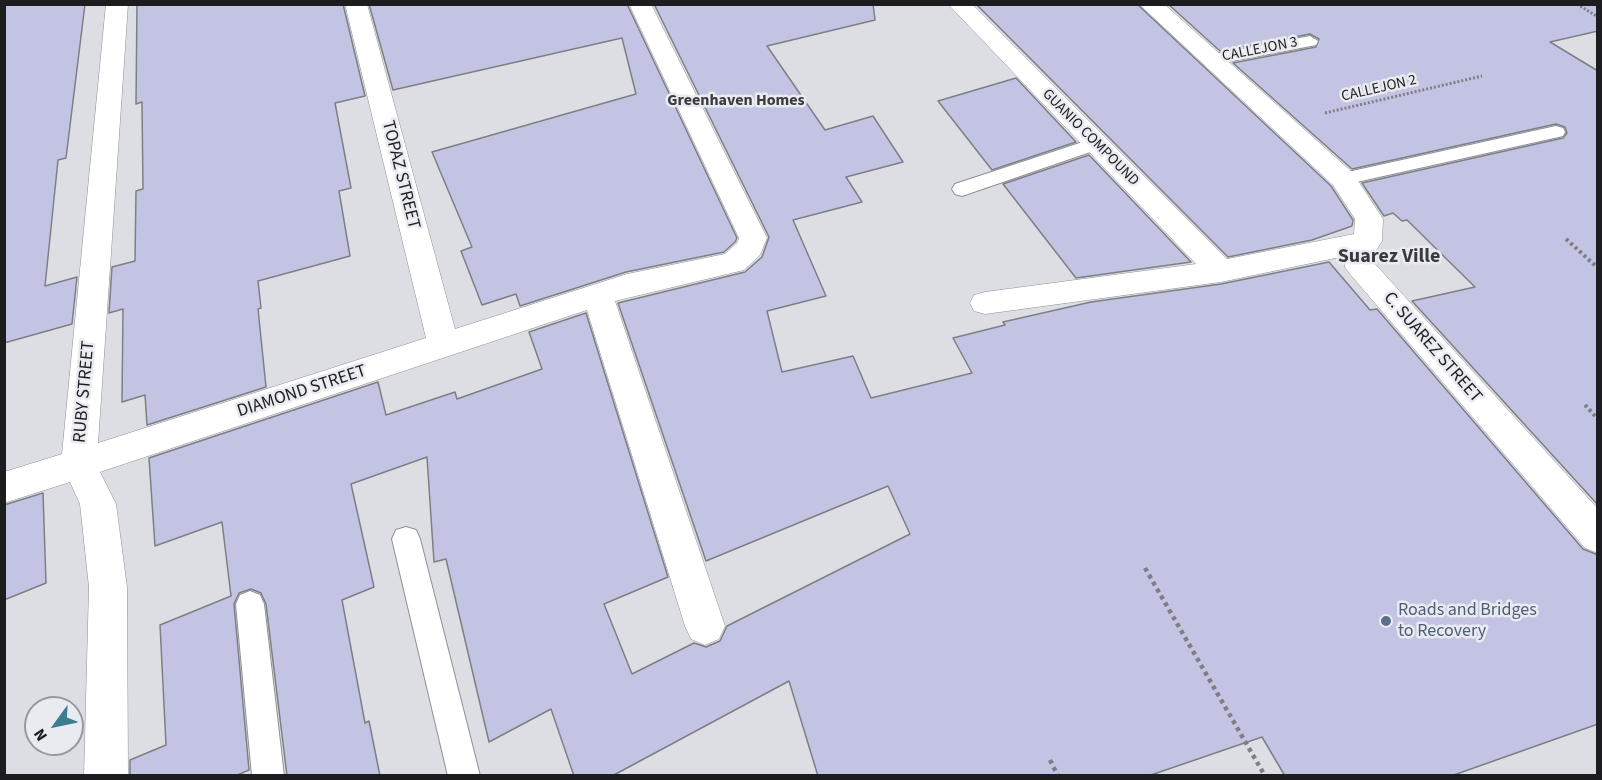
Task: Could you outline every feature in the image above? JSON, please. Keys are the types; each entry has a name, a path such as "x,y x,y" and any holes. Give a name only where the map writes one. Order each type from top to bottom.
{"street":[{"name":"RUBY STREET","path":"106,776 108,587 98,504 79,464 117,4"},
{"name":"TOPAZ STREET","path":"356,4 444,346"},
{"name":"DIAMOND STREET","path":"4,488 627,285 721,267 743,257 750,248 753,238 750,229 640,4"},
{"name":"GUANIO COMPOUND","path":"959,4 1221,272"},
{"name":"C. SUAREZ STREET","path":"1150,4 1343,180 1369,219 1368,241 1360,250 1360,267 1598,536"},
{"path":"985,303 1221,272 1368,241"},
{"path":"598,295 705,626"}],"lane":[{"name":"CALLEJON 3","path":"1211,60 1310,41"},
{"path":"1343,180 1556,132"},
{"path":"962,189 1095,144"},
{"path":"406,539 464,776"},
{"path":"250,604 268,776"}],"path":[{"path":"1577,4 1598,17"},
{"name":"CALLEJON 2","path":"1281,123 1482,76"},
{"path":"1566,239 1598,268"},
{"path":"1584,405 1598,419"},
{"path":"1145,568 1265,776"},
{"path":"1050,760 1058,776"}],"building":[{"path":"4,4 85,4 66,158 58,160 45,286 77,277 72,324 4,343"},
{"path":"137,4 343,4 365,96 335,103 351,188 339,191 350,256 258,281 261,308 258,309 266,387 147,425 145,395 122,402 123,309 109,313 112,267 135,261 136,191 143,189 142,102 136,104"},
{"path":"369,4 627,4 737,238 735,242 724,252 626,272 520,306 516,294 482,305 461,251 472,247 432,152 636,94 622,38 393,90"},
{"path":"654,4 873,4 875,20 767,46 825,130 873,116 903,162 846,177 862,202 793,220 826,296 767,311 782,372 853,356 871,398 972,373 953,338 1005,325 1003,322 1091,302 1221,284 1329,262 1370,310 1377,309 1583,549 1598,555 1598,724 1451,776 1285,776 1262,737 1148,776 818,776 789,681 612,776 574,776 551,709 489,742 446,559 434,562 427,457 351,484 374,587 342,600 365,723 369,721 380,776 287,776 266,604 261,593 251,589 239,593 234,604 249,770 235,776 130,776 130,760 166,745 160,625 231,596 222,522 155,546 149,458 378,382 386,415 455,392 457,399 542,369 529,332 586,313 668,577 604,604 632,674 694,643 706,647 720,641 727,626 910,534 888,486 706,561 618,303 745,272 762,257 769,237"},
{"path":"976,4 1137,4 1331,186 1353,220 1352,226 1312,240 1228,257"},
{"path":"1168,4 1598,4 1598,31 1550,42 1598,71 1598,505 1412,301 1475,287 1407,220 1402,221 1393,213 1384,216 1362,183 1563,138 1567,133 1565,127 1556,124 1352,169 1233,63 1316,47 1319,39 1310,34 1220,51"},
{"path":"1016,78 1076,142 992,170 938,101"},
{"path":"1089,155 1191,262 1076,278 1003,184"},
{"path":"43,493 46,583 4,600 4,505"}],"place":[{"name":"Roads and Bridges to Recovery","path":"1386,621"}],"district":[{"name":"Greenhaven Homes","path":"736,101"},
{"name":"Suarez Ville","path":"1389,258"}]}
